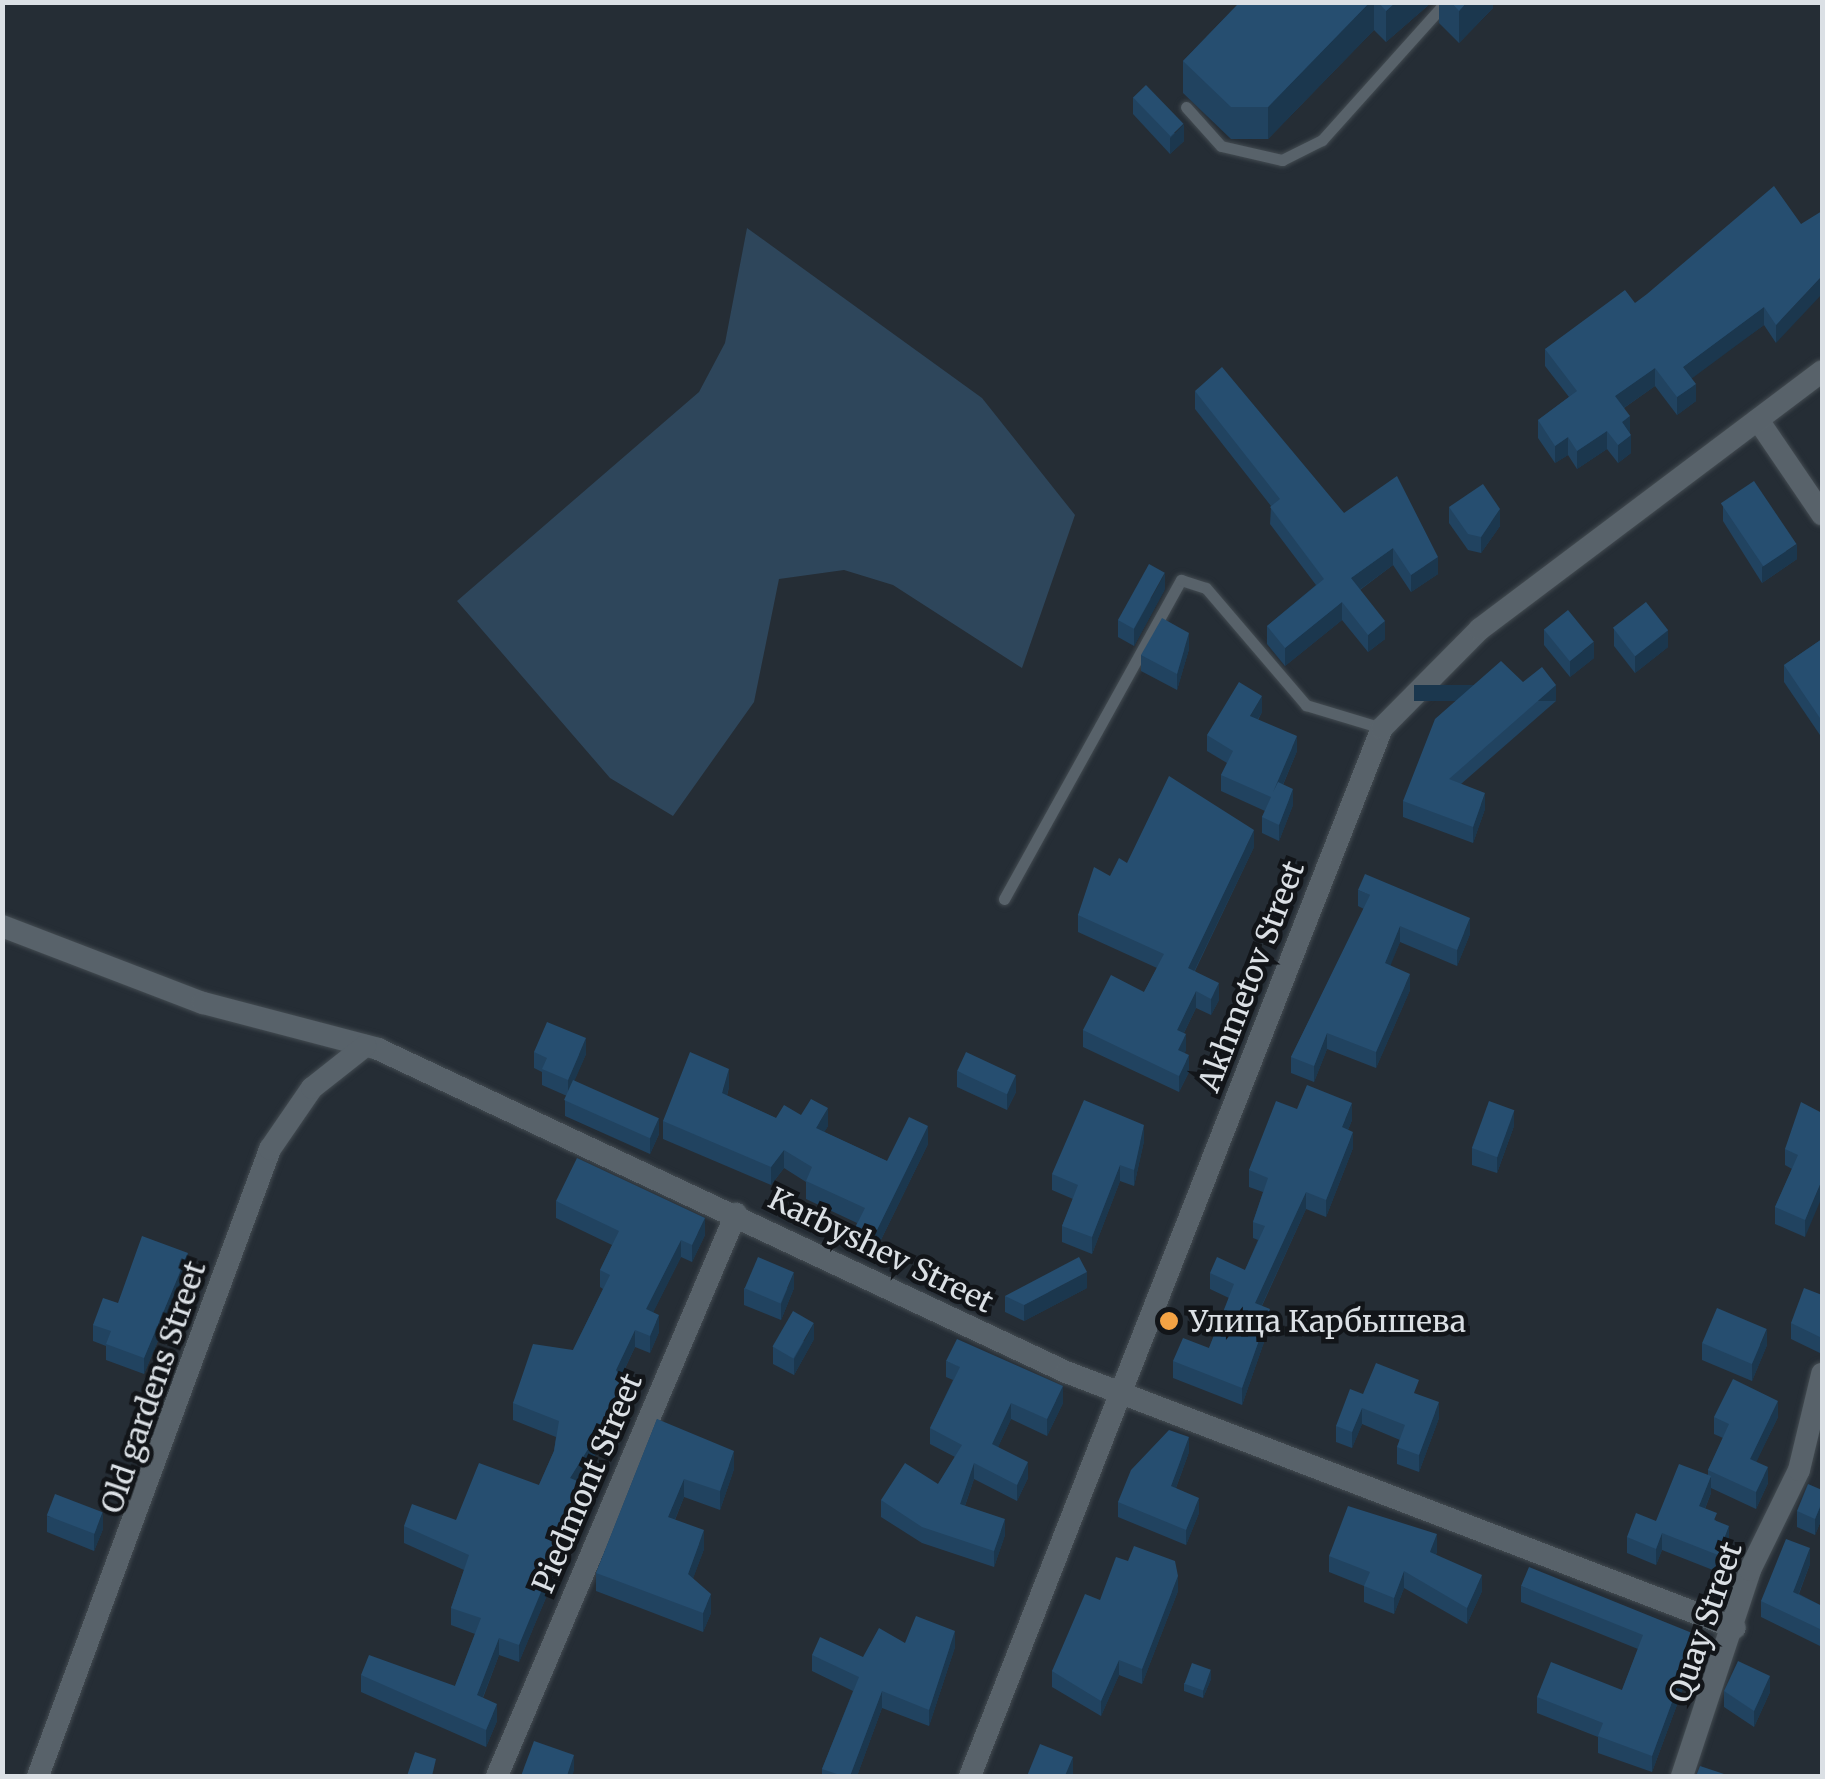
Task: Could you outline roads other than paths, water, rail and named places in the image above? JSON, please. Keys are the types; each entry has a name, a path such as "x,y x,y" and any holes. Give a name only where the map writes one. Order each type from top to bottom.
{"street":[{"name":"Akhmetov Street","path":"970,1776 1382,728 1465,640 1822,371"},
{"path":"1758,420 1822,514"},
{"name":"Karbyshev Street","path":"2,926 216,1007 365,1046 1120,1392 1735,1628"},
{"name":"Old gardens Street","path":"38,1776 270,1148 312,1088 365,1046"},
{"name":"Piedmont Street","path":"497,1776 736,1214"},
{"name":"Quay Street","path":"1682,1776 1735,1628 1750,1570 1799,1470 1822,1374"}],"lane":[{"path":"1186,107 1221,146 1282,160 1322,140 1446,2"},
{"path":"1004,898 1181,580 1206,588 1298,699 1382,728"}],"place":[{"name":"Улица Карбышева","path":"1169,1321"}]}
